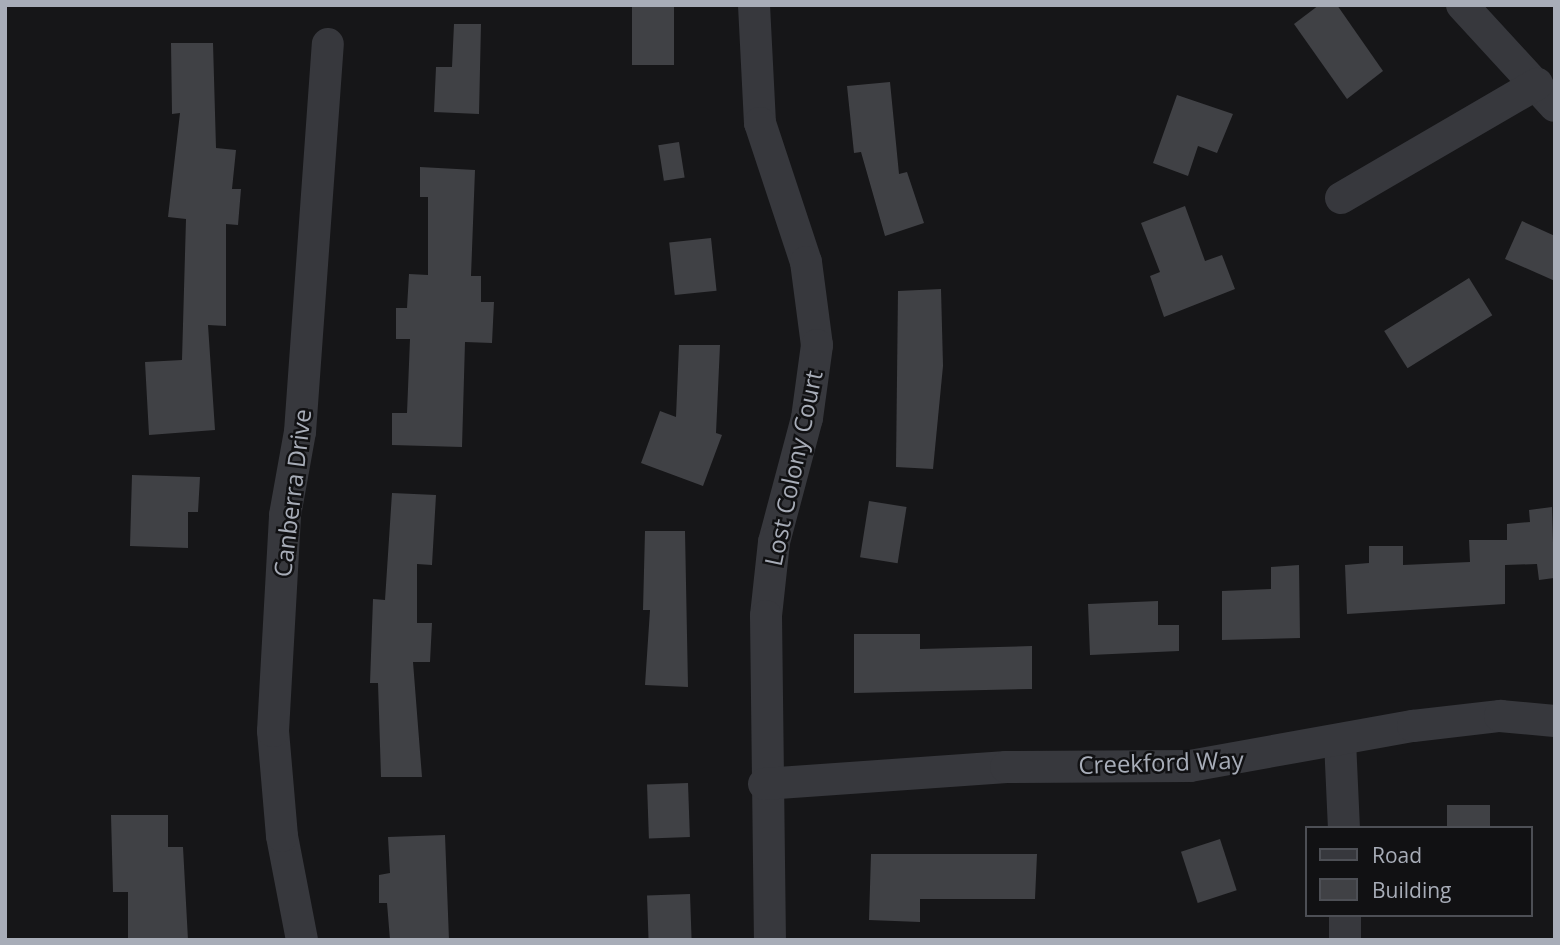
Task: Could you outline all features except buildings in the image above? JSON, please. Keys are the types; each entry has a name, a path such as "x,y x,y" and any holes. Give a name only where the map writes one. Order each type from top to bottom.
{"street":[{"name":"Lost Colony Court","path":"754,5 760,123 806,262 817,345 807,418 774,542 764,784 770,940"},
{"path":"1342,198 1546,95 1462,5"},
{"name":"Canberra Drive","path":"302,940 282,836 273,731 285,515 302,419 328,44"},
{"name":"Creekford Way","path":"764,784 1006,767 1190,766 1500,716 1555,721"},
{"path":"1340,741 1344,826"},
{"path":"1345,917 1345,940"}]}
